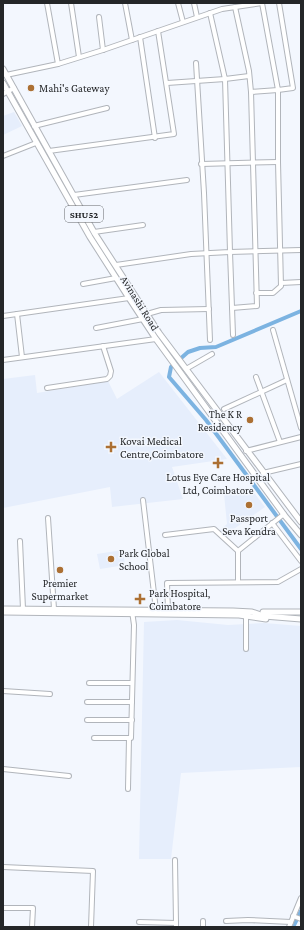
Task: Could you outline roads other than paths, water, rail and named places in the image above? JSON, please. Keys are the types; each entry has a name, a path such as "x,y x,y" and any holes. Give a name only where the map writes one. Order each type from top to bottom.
{"main road":[{"name":"Avinashi Road","path":"3,69 94,232 172,355"},
{"name":"Avinashi Road","path":"3,83 5,93 36,143 90,237 156,339 182,367 292,511 299,516 301,522"},
{"name":"Avinashi Road","path":"182,367 284,515 301,535"},
{"path":"284,515 292,511"},
{"path":"3,609 132,612 168,610 249,614 301,620"},
{"path":"3,612 249,614 301,612"}],"street":[{"path":"47,3 58,64"},
{"path":"71,3 79,57"},
{"path":"125,3 132,40"},
{"path":"178,3 182,22"},
{"path":"194,3 198,17"},
{"path":"6,75 58,64 210,13 262,3 278,90 281,286 273,293 256,294"},
{"path":"251,92 293,88 279,3"},
{"path":"232,308 256,306 256,252 250,76 235,7"},
{"path":"210,13 225,79 233,335"},
{"path":"99,17 103,50"},
{"path":"49,151 155,138 174,134 158,31"},
{"path":"140,37 155,138"},
{"path":"196,63 210,340"},
{"path":"167,83 198,82 250,76"},
{"path":"5,93 14,88"},
{"path":"34,126 107,108"},
{"path":"3,156 36,143"},
{"path":"202,164 278,162"},
{"path":"74,195 187,180"},
{"path":"94,232 144,225"},
{"path":"116,265 230,252 301,250"},
{"path":"83,284 116,278"},
{"path":"281,283 301,282"},
{"path":"3,316 129,298"},
{"path":"147,314 161,310 209,309"},
{"path":"17,314 22,357"},
{"path":"96,328 143,319"},
{"path":"273,330 301,428"},
{"path":"3,360 156,339"},
{"path":"48,388 108,379 111,371 103,346"},
{"path":"182,367 212,354"},
{"path":"256,377 280,442"},
{"path":"224,409 260,391 287,380"},
{"path":"246,451 301,437"},
{"path":"263,473 301,464"},
{"path":"143,500 156,610"},
{"path":"238,551 284,515"},
{"path":"48,518 54,609"},
{"path":"273,523 301,561"},
{"path":"166,535 214,529 238,551 238,582"},
{"path":"20,541 23,609"},
{"path":"168,610 167,583 278,582 301,570"},
{"path":"128,788 129,738 131,738 132,720 134,625 132,612"},
{"path":"246,649 249,614"},
{"path":"89,684 132,683"},
{"path":"3,691 50,694"},
{"path":"87,702 132,702"},
{"path":"87,720 132,720"},
{"path":"94,738 129,738"},
{"path":"3,769 69,776"},
{"path":"139,922 176,925 175,860"},
{"path":"3,867 92,871 91,927"},
{"path":"226,921 248,920 290,925 301,898"},
{"path":"3,908 32,908 32,927"},
{"path":"294,916 301,919"},
{"path":"203,921 203,927"}],"waterway":[{"path":"301,311 216,347 200,348 188,352 171,367 169,377 206,420 301,549"},
{"path":"293,927 301,911"}],"place":[{"name":"Mahi's Gateway","path":"31,88"},
{"name":"The K R Residency","path":"250,420"},
{"name":"Kovai Medical Centre,Coimbatore","path":"111,447"},
{"name":"Lotus Eye Care Hospital Ltd, Coimbatore","path":"218,463"},
{"name":"Passport Seva Kendra","path":"249,505"},
{"name":"Park Global School","path":"111,559"},
{"name":"Premier Supermarket","path":"60,570"},
{"name":"Park Hospital, Coimbatore","path":"140,599"}]}
